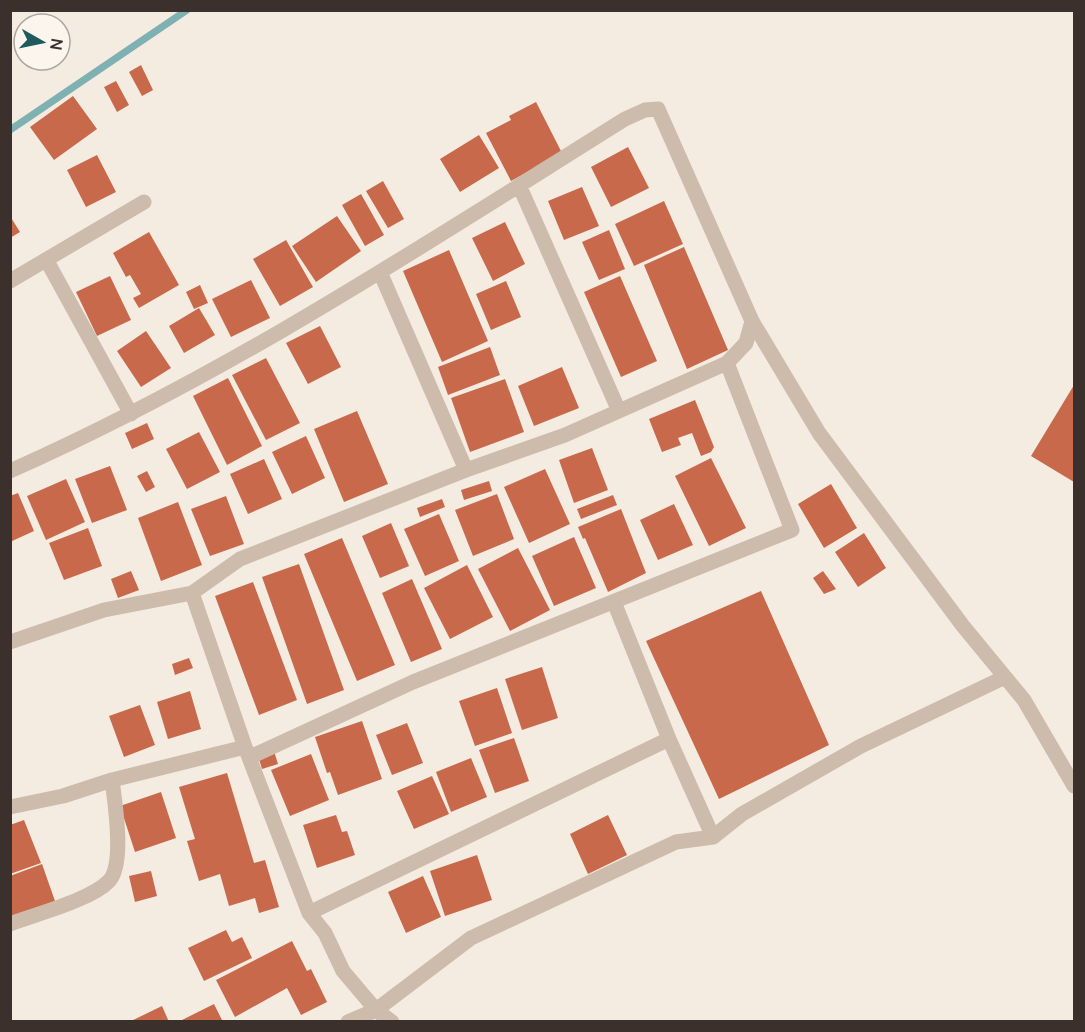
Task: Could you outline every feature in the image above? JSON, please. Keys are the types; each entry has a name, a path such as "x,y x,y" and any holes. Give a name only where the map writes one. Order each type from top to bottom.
{"street":[{"path":"10,471 131,414 286,328 380,273 626,119 645,110 658,109 752,321 819,433 963,626 1024,700 1074,786"},
{"path":"519,185 619,411"},
{"path":"10,281 144,202"},
{"path":"46,261 131,414"},
{"path":"380,273 466,470"},
{"path":"10,642 104,610 192,593 240,560 466,470 565,435 727,363 746,343 752,321"},
{"path":"10,807 63,796 112,780 248,752 413,682 792,530 727,363"},
{"path":"192,593 248,752 309,913 325,933 343,972 376,1010 392,1022"},
{"path":"614,602 669,739 713,837"},
{"path":"348,1022 376,1010 471,939 676,842 713,837 742,814 861,746 1005,677"},
{"path":"309,913 669,739"},
{"path":"10,924 93,893 110,880 117,856 117,822 112,780"}],"building":[{"path":"141,65 153,90 142,96 129,72"},
{"path":"116,81 129,105 117,112 104,87"},
{"path":"73,96 97,129 54,160 30,127"},
{"path":"536,102 562,153 511,181 486,133 511,120 509,116"},
{"path":"479,135 499,168 460,192 440,159"},
{"path":"628,147 649,188 611,207 591,167"},
{"path":"97,155 116,192 86,207 67,170"},
{"path":"383,181 404,219 388,228 366,191"},
{"path":"582,187 599,226 564,240 548,201"},
{"path":"361,194 384,235 365,246 342,205"},
{"path":"664,201 683,244 634,266 615,224"},
{"path":"10,216 20,232 10,238"},
{"path":"337,216 361,251 316,282 292,246"},
{"path":"505,222 525,264 493,281 472,238"},
{"path":"609,230 625,269 599,280 582,242"},
{"path":"149,232 179,285 139,308 133,298 141,294 130,275 126,277 113,253"},
{"path":"286,240 313,287 280,306 253,259"},
{"path":"684,247 728,350 687,369 644,265"},
{"path":"449,250 488,341 442,362 403,271"},
{"path":"110,276 131,320 97,336 76,292"},
{"path":"620,276 657,361 621,377 584,292"},
{"path":"251,280 270,318 231,337 212,299"},
{"path":"506,281 521,317 491,330 476,294"},
{"path":"200,285 208,303 194,309 186,292"},
{"path":"199,308 215,335 184,353 169,326"},
{"path":"320,326 341,367 308,384 286,343"},
{"path":"146,331 171,368 141,387 117,351"},
{"path":"490,347 500,375 448,395 438,367"},
{"path":"266,358 300,423 266,440 232,375"},
{"path":"562,367 579,408 534,426 518,386"},
{"path":"228,378 262,446 227,465 193,396"},
{"path":"505,379 524,432 470,452 451,398"},
{"path":"1074,385 1074,482 1031,456"},
{"path":"695,400 714,447 711,452 701,456 692,433 678,438 681,445 662,452 649,419"},
{"path":"357,411 388,484 344,502 314,429"},
{"path":"147,423 154,439 132,449 125,433"},
{"path":"199,432 220,472 187,489 166,449"},
{"path":"306,436 325,478 292,494 272,452"},
{"path":"592,448 608,490 574,503 559,460"},
{"path":"711,458 746,528 709,546 675,476"},
{"path":"264,459 282,499 248,514 230,474"},
{"path":"110,466 127,510 92,523 75,479"},
{"path":"545,469 570,524 529,543 504,487"},
{"path":"147,471 155,487 146,492 137,476"},
{"path":"66,479 85,522 46,540 27,496"},
{"path":"489,481 492,491 464,500 461,490"},
{"path":"831,484 857,528 824,548 798,504"},
{"path":"18,493 34,531 10,542 10,496"},
{"path":"497,494 514,539 473,556 455,510"},
{"path":"613,495 617,505 581,519 577,509"},
{"path":"226,496 244,544 210,556 191,509"},
{"path":"442,499 445,507 420,517 417,508"},
{"path":"178,502 202,565 161,581 138,518"},
{"path":"674,504 693,545 658,560 640,520"},
{"path":"621,509 646,573 608,592 578,527"},
{"path":"439,514 459,561 425,576 404,529"},
{"path":"391,523 409,566 380,578 362,536"},
{"path":"88,528 102,566 64,580 49,543"},
{"path":"864,533 886,568 858,587 835,552"},
{"path":"574,537 596,588 554,606 532,556"},
{"path":"342,538 395,665 357,681 304,554"},
{"path":"518,548 550,610 510,631 478,569"},
{"path":"299,564 344,690 307,704 262,577"},
{"path":"467,565 493,617 450,639 424,588"},
{"path":"131,571 139,590 118,598 111,579"},
{"path":"823,571 836,589 824,594 813,578"},
{"path":"412,579 442,649 411,662 382,593"},
{"path":"253,582 297,700 259,715 215,596"},
{"path":"761,591 829,745 719,799 646,641"},
{"path":"189,658 193,668 175,675 172,664"},
{"path":"542,667 558,718 522,730 505,679"},
{"path":"497,688 512,733 475,746 459,701"},
{"path":"190,691 201,729 168,739 157,702"},
{"path":"140,705 155,745 124,757 109,716"},
{"path":"362,721 382,779 338,795 330,772 327,773 315,737"},
{"path":"407,723 423,763 392,775 376,735"},
{"path":"514,738 529,781 495,793 479,750"},
{"path":"274,751 278,764 262,769 258,756"},
{"path":"311,754 329,800 290,816 271,770"},
{"path":"471,758 487,797 451,812 436,772"},
{"path":"227,773 254,863 265,860 279,907 259,913 255,898 229,906 220,874 199,881 187,841 195,839 179,787"},
{"path":"432,776 449,814 414,829 397,791"},
{"path":"161,792 176,838 135,852 120,806"},
{"path":"336,815 342,832 347,831 355,855 317,868 303,825"},
{"path":"608,815 627,855 588,874 570,834"},
{"path":"24,820 41,863 10,874 10,825"},
{"path":"477,855 492,900 445,916 430,871"},
{"path":"42,864 55,901 10,918 10,876"},
{"path":"151,871 157,896 135,902 129,876"},
{"path":"423,876 441,917 406,933 388,892"},
{"path":"226,930 232,942 242,937 252,958 204,981 188,948"},
{"path":"292,941 307,971 311,969 327,1002 301,1015 287,988 235,1017 216,980"},
{"path":"214,1004 223,1022 178,1022"},
{"path":"162,1006 169,1022 129,1022"}],"waterway":[{"path":"10,130 187,10"}]}
